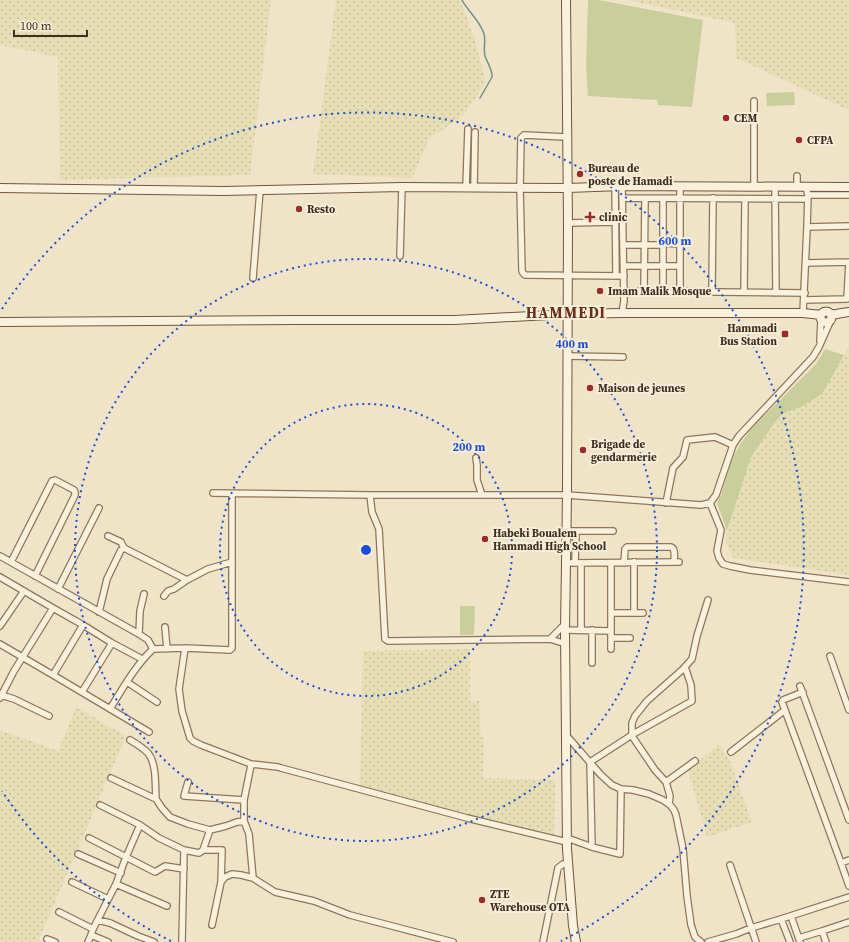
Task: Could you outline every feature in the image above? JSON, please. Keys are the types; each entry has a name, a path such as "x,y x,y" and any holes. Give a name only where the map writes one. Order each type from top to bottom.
{"main road":[{"path":"566,0 566,137 568,188 567,531 574,563 565,626 567,840 572,926 576,942"},
{"path":"0,188 260,190 402,187 797,187 807,193 849,187"},
{"path":"0,322 454,320 568,314 622,313 803,313 826,318 849,312"}],"street":[{"path":"754,101 754,187"},
{"path":"468,129 470,188"},
{"path":"470,188 475,132"},
{"path":"566,137 524,135 521,138 520,188 523,274 624,276"},
{"path":"797,176 797,187"},
{"path":"619,186 623,198 624,301 622,313"},
{"path":"616,276 615,222 619,186"},
{"path":"400,256 402,187"},
{"path":"680,187 680,292"},
{"path":"775,187 776,293"},
{"path":"253,278 260,190"},
{"path":"623,198 776,199 807,193 849,195"},
{"path":"803,313 808,227 807,193"},
{"path":"712,292 713,198"},
{"path":"644,292 645,199"},
{"path":"663,292 664,199"},
{"path":"744,292 745,199"},
{"path":"568,223 615,222"},
{"path":"808,227 849,226"},
{"path":"623,244 680,244"},
{"path":"804,300 847,300 849,262 806,263"},
{"path":"624,266 680,266"},
{"path":"624,291 805,293"},
{"path":"213,493 567,495 701,505 710,503 716,495 733,446 741,433 814,357 820,347 826,318"},
{"path":"567,356 623,357"},
{"path":"666,503 673,468 682,457 687,440 715,437 733,446"},
{"path":"476,458 477,480 482,495"},
{"path":"11,562 52,481 55,480 72,489 75,492 75,495 35,576"},
{"path":"110,709 142,659 153,650 185,648 230,650 232,648 232,494"},
{"path":"370,494 372,512 379,529 385,639 388,642 550,639 566,644"},
{"path":"710,503 721,530 717,551 723,564 750,570 849,582"},
{"path":"58,588 98,508"},
{"path":"567,531 613,532"},
{"path":"576,531 574,563 580,630"},
{"path":"99,612 108,579 122,549 121,542 108,536"},
{"path":"574,563 676,562 672,547 626,548 620,546"},
{"path":"624,562 626,548"},
{"path":"122,549 187,580"},
{"path":"0,556 139,634 148,640 153,650"},
{"path":"164,596 168,591 208,569 232,562"},
{"path":"611,562 611,649"},
{"path":"634,562 634,613"},
{"path":"0,577 142,659"},
{"path":"0,626 24,591"},
{"path":"139,634 140,611 144,594"},
{"path":"670,805 670,796 666,782 632,736 632,724 635,716 647,701 692,659 696,636 708,600"},
{"path":"49,716 14,699 1,696 22,657 53,608"},
{"path":"611,613 643,613"},
{"path":"53,675 83,625"},
{"path":"165,626 167,649"},
{"path":"550,639 565,626 580,630 611,630"},
{"path":"592,630 592,663"},
{"path":"611,638 630,638"},
{"path":"82,692 112,643"},
{"path":"0,644 149,732"},
{"path":"185,648 179,689 182,711 190,738 201,745 251,764 278,767 467,818 567,840 592,848 620,854 621,789"},
{"path":"830,656 849,710"},
{"path":"590,762 692,701 691,685 685,667"},
{"path":"127,682 157,702"},
{"path":"800,686 849,820"},
{"path":"802,692 783,700 782,702 849,886"},
{"path":"731,752 785,710"},
{"path":"566,735 601,775 612,785 621,789 649,794 664,800 674,810 683,849 686,896 691,925 695,937 701,942"},
{"path":"130,740 143,748 154,763 156,799 170,817 210,830 244,820"},
{"path":"666,782 695,761"},
{"path":"590,762 592,848"},
{"path":"251,764 244,800 244,820 249,834 252,878"},
{"path":"111,778 156,799"},
{"path":"188,782 184,796 244,800"},
{"path":"100,805 140,825 159,838 184,850 199,853 203,850 222,850 221,882 212,925"},
{"path":"88,942 121,873 126,857 140,825"},
{"path":"203,850 210,830"},
{"path":"89,838 155,872 165,866 184,869"},
{"path":"182,942 184,850"},
{"path":"78,854 121,873"},
{"path":"841,863 849,860"},
{"path":"543,942 558,868 563,864 568,864"},
{"path":"730,865 756,942"},
{"path":"221,882 225,877 232,874 252,878 275,892 314,901 350,915 453,942"},
{"path":"72,882 108,899"},
{"path":"116,884 167,906"},
{"path":"708,942 849,897"},
{"path":"59,912 93,929"},
{"path":"790,916 800,940 849,922"},
{"path":"781,919 790,942"},
{"path":"98,920 110,923 154,942"},
{"path":"822,931 826,942"},
{"path":"91,935 108,942"},
{"path":"47,939 55,942"}],"shaded area":[{"path":"0,0 271,0 250,175 60,180 58,57 0,45"},
{"path":"336,0 460,0 474,37 486,82 464,115 429,139 412,178 313,174"},
{"path":"628,0 849,0 849,110 736,58 735,23"},
{"path":"849,346 849,575 733,558 725,539 751,457 782,414 801,407 822,394"},
{"path":"470,649 470,702 479,701 481,736 484,739 483,778 555,780 554,842 360,790 363,651"},
{"path":"76,707 126,736 38,942 0,942 0,730 58,751"},
{"path":"719,744 730,761 752,822 707,837 688,770"}],"green space":[{"path":"588,0 599,0 703,20 692,107 658,105 657,100 588,96 586,66"},
{"path":"794,92 795,105 767,106 766,93"},
{"path":"825,349 844,355 822,394 801,407 782,414 751,457 727,531 717,503 732,460 740,444 753,427 816,364"},
{"path":"460,606 475,606 474,635 460,635"}],"waterway":[{"path":"462,0 482,29 485,37 485,56 492,72 492,77 480,98"}],"place":[{"name":"CEM","path":"726,118"},
{"name":"CFPA","path":"799,140"},
{"name":"Bureau de poste de Hamadi","path":"580,174"},
{"name":"Resto","path":"299,209"},
{"name":"clinic","path":"590,217"},
{"name":"Imam Malik Mosque","path":"600,291"},
{"name":"Hammadi Bus Station","path":"785,334"},
{"name":"Maison de jeunes","path":"590,388"},
{"name":"Brigade de gendarmerie","path":"583,450"},
{"name":"Habeki Boualem Hammadi High School","path":"485,539"},
{"name":"ZTE Warehouse OTA","path":"482,900"}],"district":[{"name":"HAMMEDI","path":"566,313"}]}
